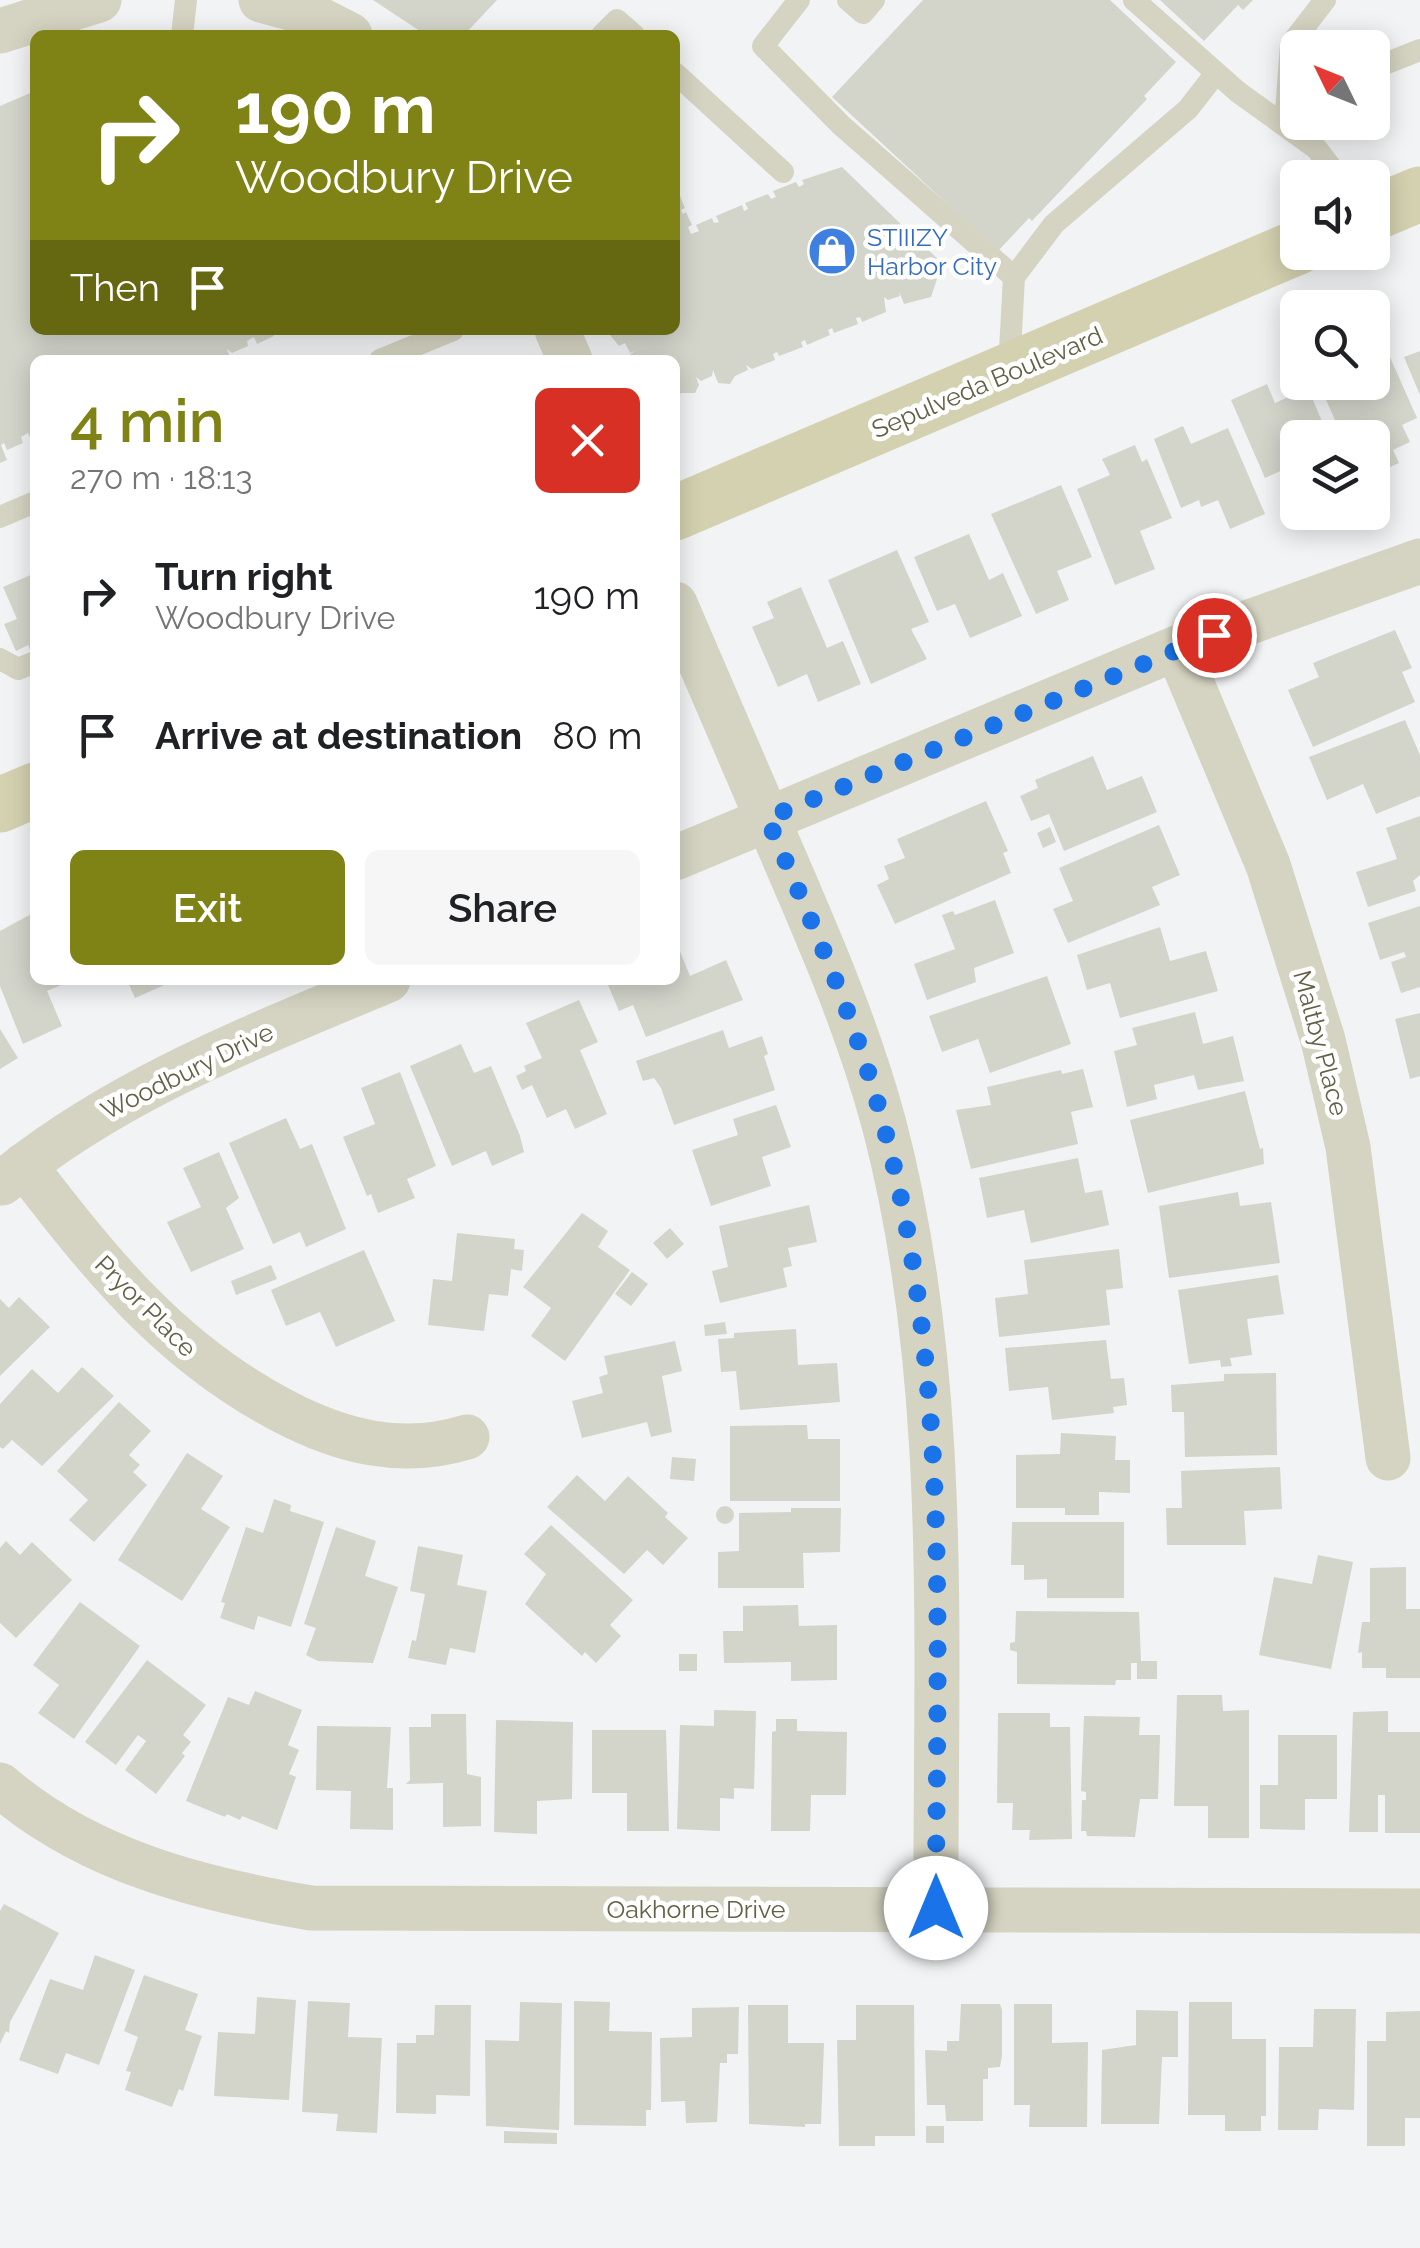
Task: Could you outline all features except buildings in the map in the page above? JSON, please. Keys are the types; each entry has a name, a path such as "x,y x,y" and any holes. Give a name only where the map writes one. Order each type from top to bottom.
{"main road":[{"path":"1390,206 1420,194"},
{"name":"Sepulveda Boulevard","path":"680,511 1280,255"},
{"path":"0,805 30,792"}],"street":[{"path":"0,31 100,0"},
{"path":"261,0 305,12 340,30"},
{"path":"680,856 1176,648 1420,561"},
{"path":"680,616 840,986 884,1124 912,1260 926,1356 935,1484 936,1908"},
{"name":"Maltby Place","path":"1176,648 1268,865 1322,1040 1348,1147 1388,1458"},
{"name":"Woodbury Drive","path":"12,1175 97,1114 206,1058 376,985"},
{"name":"Pryor Place","path":"12,1175 174,1340 237,1387 317,1429 370,1444 440,1446 468,1437"},
{"name":"Oakhorne Drive","path":"0,1785 73,1836 141,1868 223,1893 311,1908 1420,1911"}],"lane":[{"path":"183,30 186,0"},
{"path":"799,0 764,46 841,125 1014,277"},
{"path":"848,0 862,13 874,0"},
{"path":"1134,0 1216,73 1280,122"},
{"path":"1302,30 1325,0"},
{"path":"607,30 617,20 628,30"},
{"path":"1390,61 1420,50"},
{"path":"1008,373 1014,277 1054,224 1188,109 1216,73"},
{"path":"680,78 784,172"},
{"path":"1305,140 1326,160"},
{"path":"392,355 441,335"},
{"path":"0,517 30,504"},
{"path":"0,659 18,669 30,664"}],"place":[{"name":"STIIIZY Harbor City","path":"832,251"}],"route":[{"path":"936,1908 935,1484 926,1356 909,1241 884,1124 840,986 767,818 1214,635"}]}
